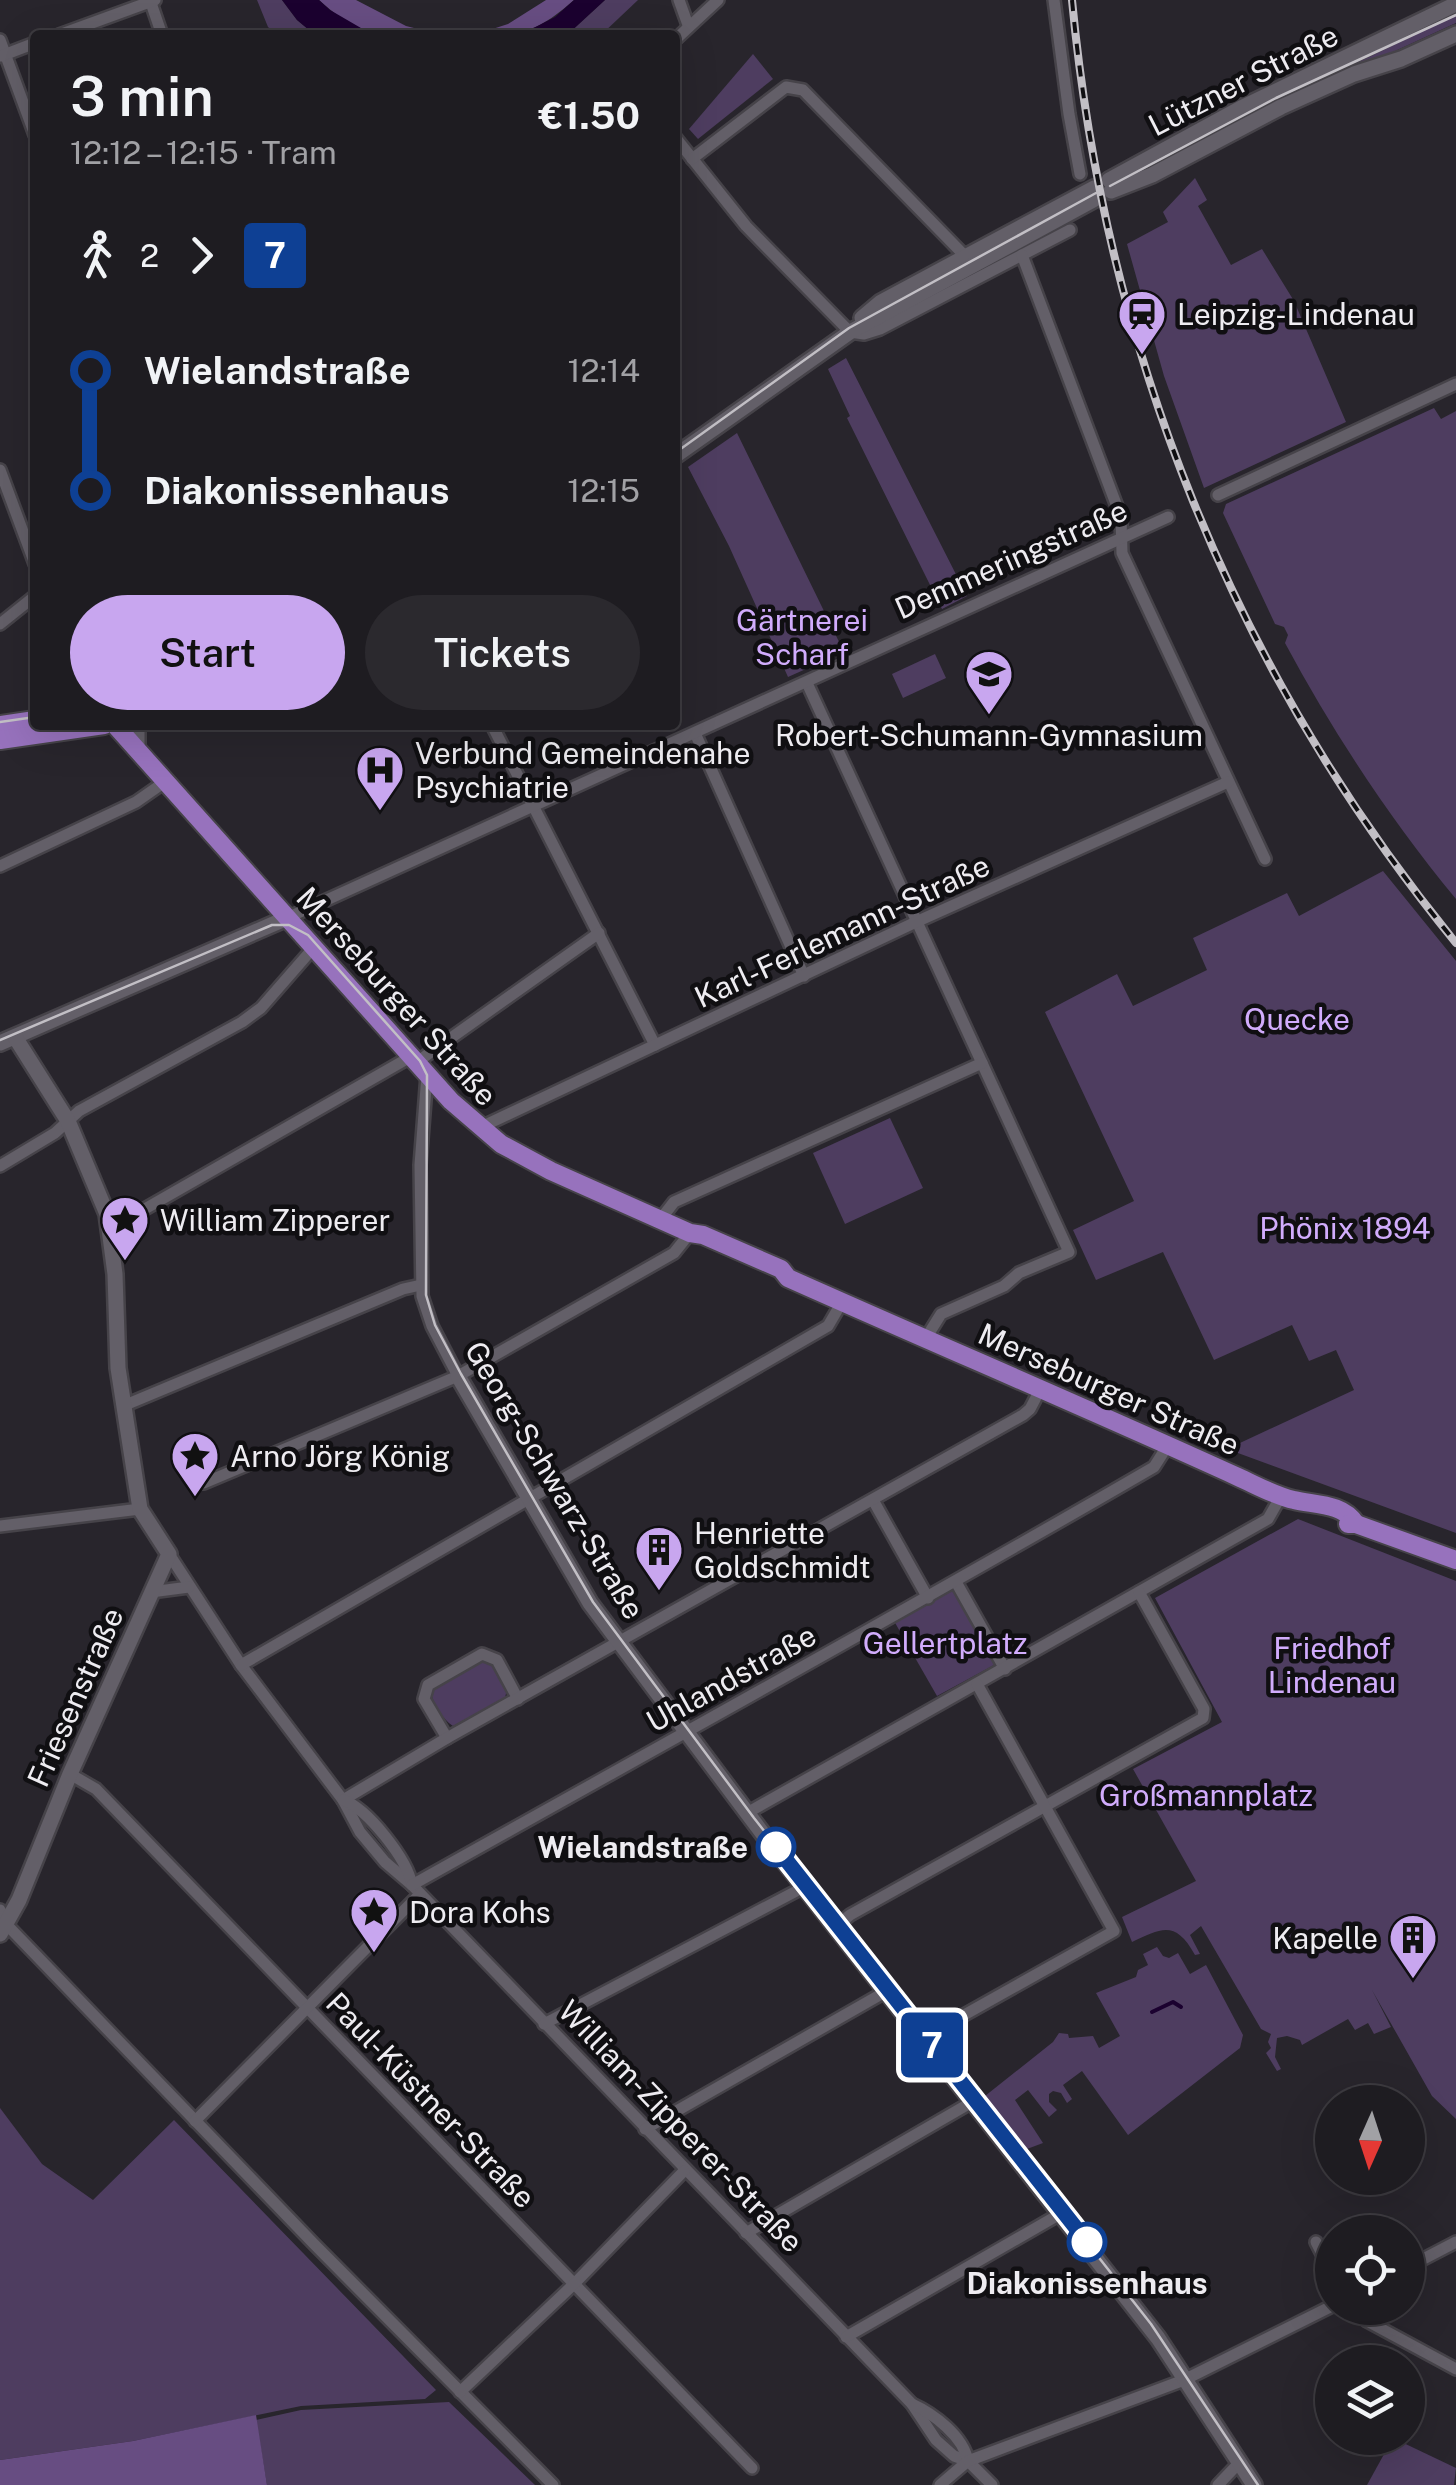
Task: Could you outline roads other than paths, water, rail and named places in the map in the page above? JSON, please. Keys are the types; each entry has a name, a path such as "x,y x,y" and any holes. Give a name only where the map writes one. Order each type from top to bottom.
{"main road":[{"path":"0,725 30,721"},
{"path":"0,740 69,730"},
{"name":"Merseburger Straße","path":"120,730 419,1064 479,1128 501,1144 565,1178 690,1234 714,1252 778,1278 788,1278 1290,1499 1319,1502 1350,1516 1356,1524 1456,1560"}],"street":[{"path":"678,0 688,26"},
{"path":"680,35 718,0"},
{"path":"1054,0 1068,114 1080,174"},
{"path":"72,30 152,1 161,30"},
{"name":"Lützner Straße","path":"680,452 850,332 1241,108 1456,4"},
{"name":"Lützner Straße","path":"850,332 881,302 966,256 1107,188 1152,175 1281,107 1456,34"},
{"path":"0,40 2,55 30,122"},
{"path":"2,55 30,46"},
{"path":"692,158 786,88 802,90 966,256"},
{"path":"680,143 746,226 850,332"},
{"name":"Lützner Straße","path":"850,332 864,334 880,329 1070,230"},
{"path":"1022,255 1120,517 1122,553 1265,859"},
{"path":"1218,494 1456,384"},
{"path":"0,470 30,551"},
{"name":"Demmeringstraße","path":"8,1040 287,918 1168,517"},
{"path":"0,624 30,600"},
{"path":"807,682 1069,1252 941,1314 926,1338"},
{"path":"137,730 137,748"},
{"path":"495,730 655,1046"},
{"path":"695,733 804,976"},
{"path":"0,866 136,802 166,781"},
{"name":"Karl-Ferlemann-Straße","path":"479,1128 916,922 1228,782"},
{"path":"110,1226 419,1064 598,932"},
{"path":"0,1166 55,1133 80,1111 242,1022 261,1008 315,946"},
{"name":"William-Zipperer-Straße","path":"8,1040 68,1121 110,1226 116,1274 116,1354 140,1509 241,1665 343,1800 376,1853 416,1889 912,2404 936,2440 954,2456 968,2461 992,2485"},
{"path":"660,1220 674,1202 982,1063"},
{"name":"Georg-Schwarz-Straße","path":"419,1064 421,1285 432,1326 590,1603 885,1992 1158,2338 1254,2485"},
{"path":"204,1483 458,1376 674,1253 690,1234"},
{"path":"123,1406 403,1289 421,1285"},
{"path":"241,1665 828,1326 842,1302"},
{"path":"343,1800 1022,1415 1030,1409 1041,1388"},
{"name":"Uhlandstraße","path":"195,2121 308,2009 416,1889 686,1730 928,1598 1154,1467 1168,1444"},
{"path":"747,1813 1268,1519 1290,1499"},
{"path":"874,1500 928,1598"},
{"path":"1,1525 140,1509"},
{"name":"Friesenstraße","path":"2,1923 168,1554"},
{"path":"956,1582 1005,1669"},
{"name":"Friesenstraße","path":"151,1592 189,1587"},
{"path":"836,1927 1204,1718 1204,1708 1139,1592"},
{"path":"447,1738 424,1699 428,1685 482,1654 497,1660 518,1699"},
{"path":"924,2038 1114,1930 977,1684"},
{"name":"Paul-Küstner-Straße","path":"70,1774 96,1789 752,2468"},
{"path":"544,2024 804,1887"},
{"path":"2,1923 553,2485"},
{"path":"645,2128 885,1992"},
{"path":"746,2234 972,2102"},
{"path":"460,2392 574,2284 684,2171"},
{"path":"846,2337 1060,2214"},
{"path":"1425,2258 1456,2242"},
{"path":"940,2485 968,2461 1184,2380 1315,2314"},
{"path":"1374,2325 1456,2369"},
{"path":"1218,2485 1238,2464"}],"waterway":[{"path":"1152,2012 1173,2002 1181,2007"}],"tram line":[{"path":"1110,186 1276,98 1456,15"},
{"path":"680,449 849,328 1096,193"},
{"path":"0,722 30,718"},
{"path":"0,1040 272,925 289,925 308,935 420,1061 427,1075 426,1295 435,1325 593,1602 754,1818 1151,2324 1258,2485"},
{"name":"7","path":"776,1847 1087,2242"}],"railway":[{"path":"1072,0 1089,130 1115,257 1149,380 1193,500 1245,617 1307,730 1377,838 1456,943"}],"place":[{"name":"Leipzig-Lindenau","path":"1142,356"},
{"name":"Robert-Schumann-Gymnasium","path":"989,716"},
{"name":"Verbund Gemeindenahe Psychiatrie","path":"380,812"},
{"name":"William Zipperer","path":"125,1262"},
{"name":"Arno Jörg König","path":"195,1498"},
{"name":"Henriette Goldschmidt","path":"659,1592"},
{"name":"Wielandstraße","path":"776,1847"},
{"name":"Dora Kohs","path":"374,1954"},
{"name":"Kapelle","path":"1413,1980"},
{"name":"Diakonissenhaus","path":"1087,2242"}],"park label":[{"name":"Gärtnerei Scharf","path":"802,637"},
{"name":"Quecke","path":"1297,1019"},
{"name":"Phönix 1894","path":"1345,1228"},
{"name":"Gellertplatz","path":"945,1643"},
{"name":"Friedhof Lindenau","path":"1332,1665"},
{"name":"Großmannplatz","path":"1206,1795"}]}
